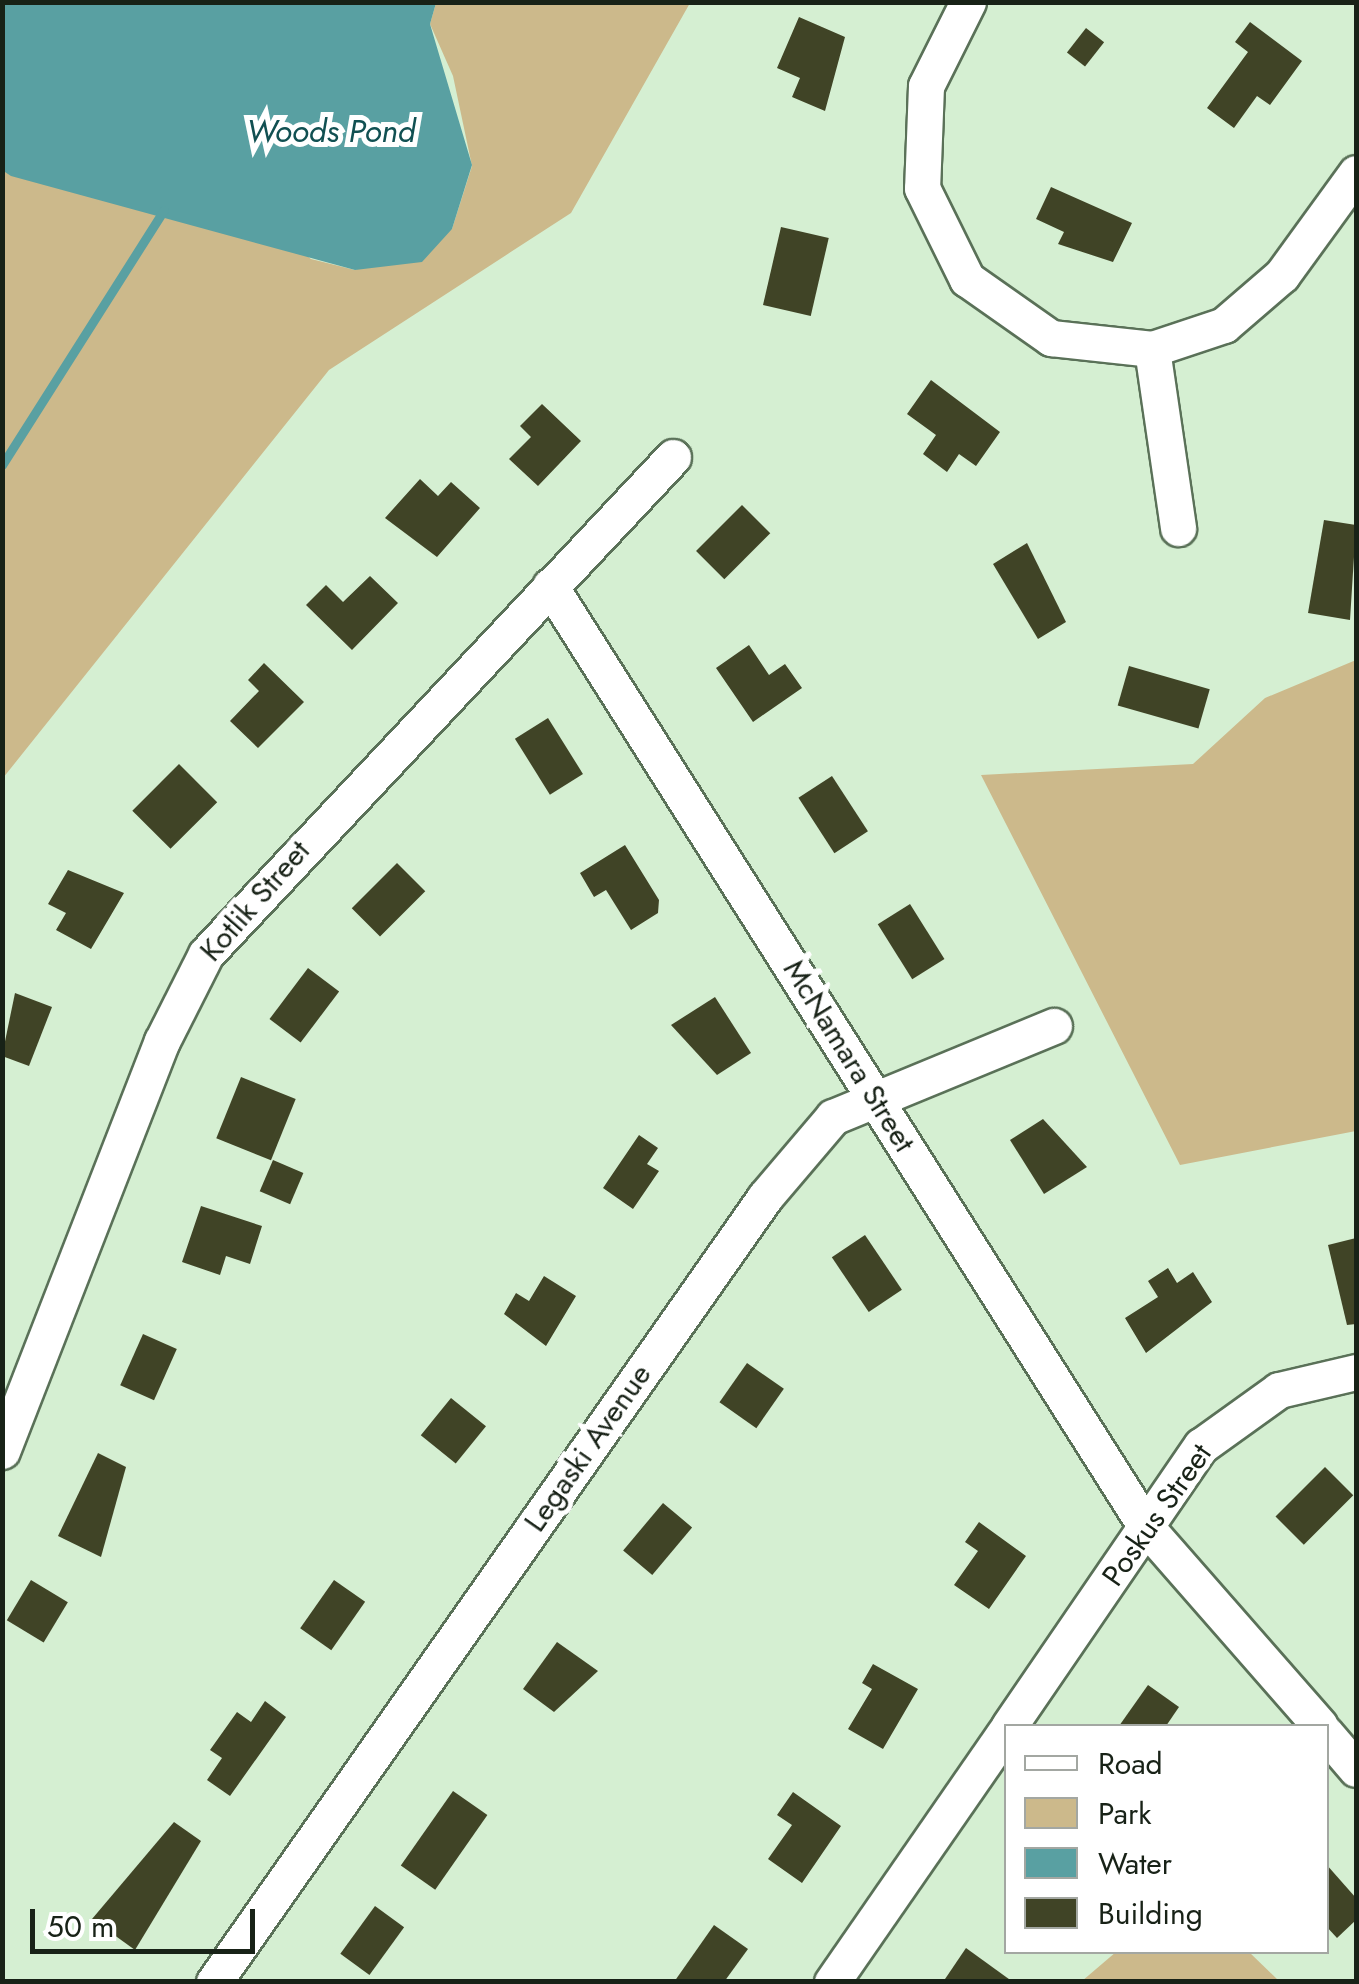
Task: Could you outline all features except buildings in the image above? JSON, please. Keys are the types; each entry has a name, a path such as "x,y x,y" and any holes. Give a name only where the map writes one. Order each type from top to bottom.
{"street":[{"path":"968,2 920,112 922,188 939,236 985,298 1028,327 1075,346 1152,349 1224,325 1266,294 1353,182"},
{"path":"1152,349 1178,528"},
{"name":"Kotlik Street","path":"2,1451 162,1040 206,954 672,457"},
{"name":"McNamara Street","path":"550,586 1146,1527 1318,1724"},
{"name":"Legaski Avenue","path":"214,1982 765,1196 833,1117 1054,1026"},
{"name":"Poskus Street","path":"1011,1724 1201,1446 1248,1406 1356,1372"},
{"name":"Poskus Street","path":"832,1982 1004,1735"},
{"path":"1329,1738 1356,1769"}],"green space":[{"path":"3,3 311,259 355,270 452,229 472,166 453,76 430,24 436,3 690,3 571,213 329,370 3,778"},
{"path":"1356,660 1356,1131 1180,1165 981,775 1193,764 1265,698"},
{"path":"1114,1954 1251,1954 1279,1981 1082,1981"}],"water":[{"name":"Woods Pond","path":"3,2 436,3 430,24 472,165 452,229 422,262 355,270 11,176 2,170"}],"waterway":[{"path":"2,465 164,210"}]}
